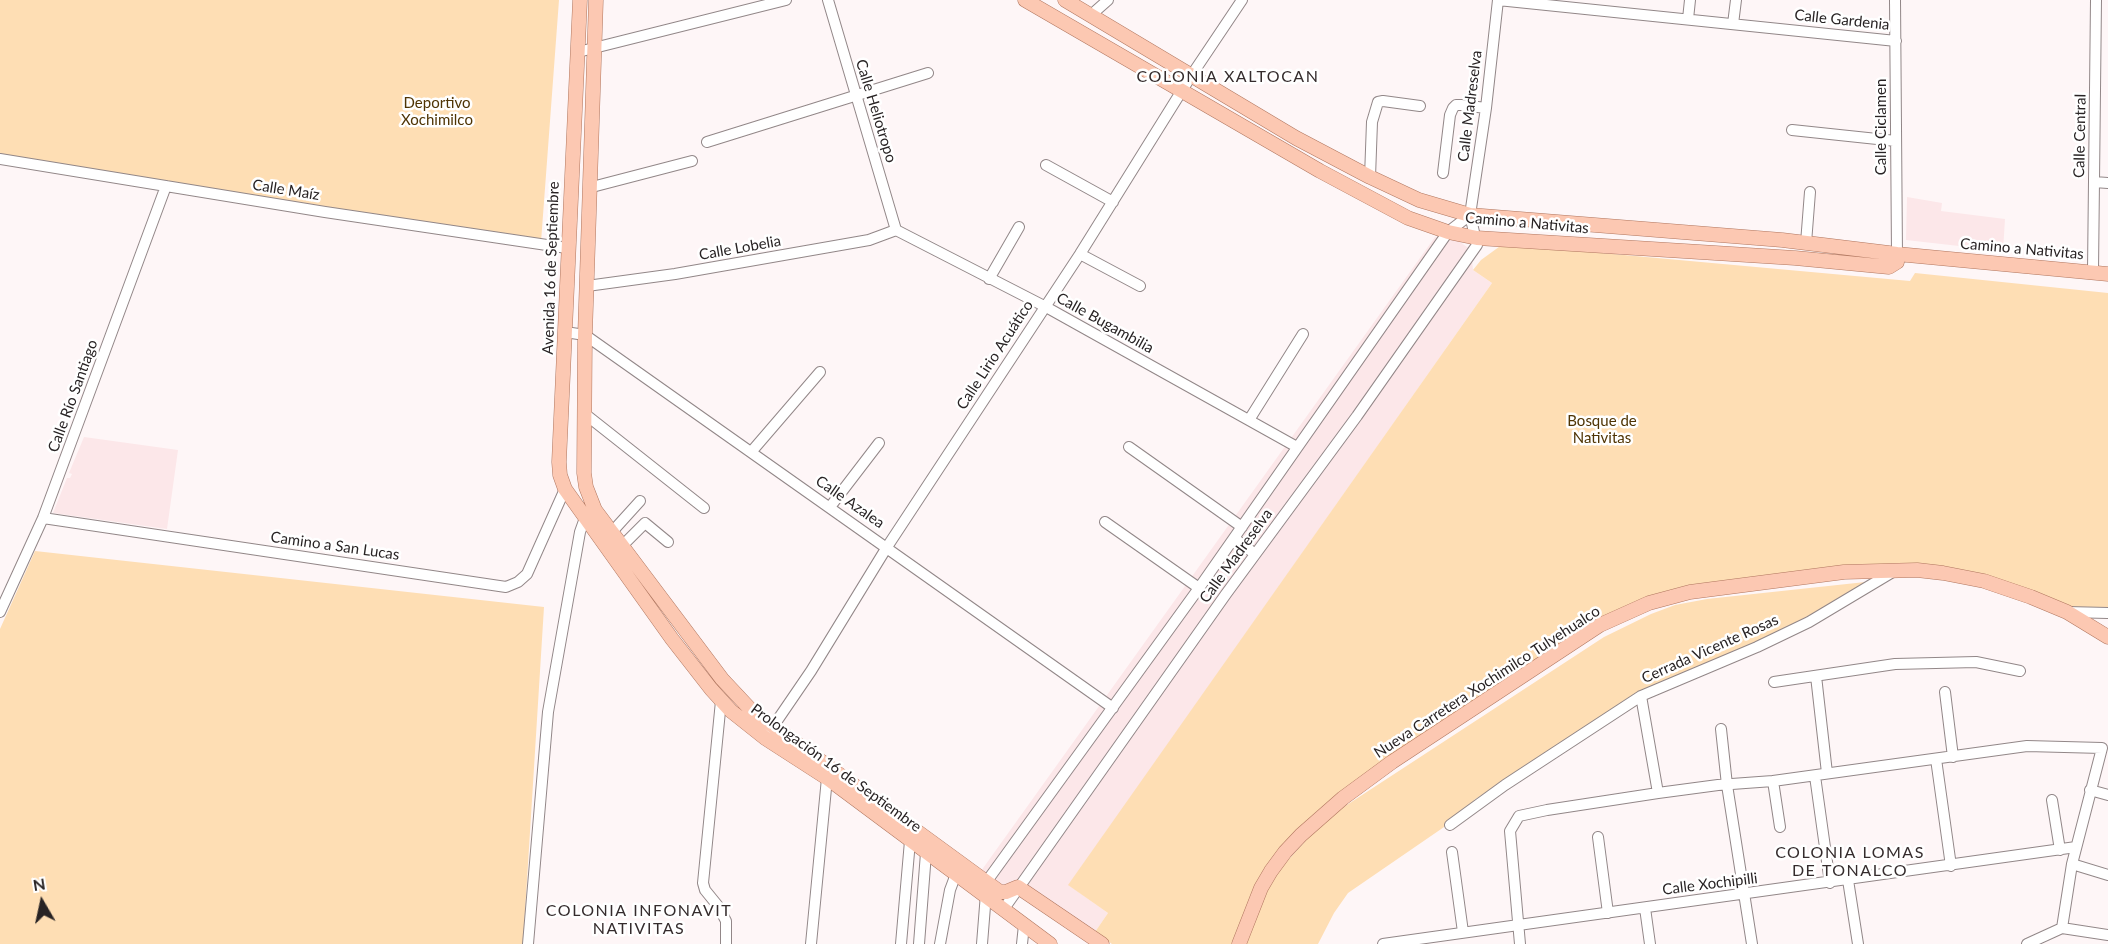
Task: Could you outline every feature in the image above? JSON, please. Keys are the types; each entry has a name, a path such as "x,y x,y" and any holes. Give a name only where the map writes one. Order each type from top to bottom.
{"main road":[{"name":"Avenida 16 de Septiembre","path":"580,0 559,462 560,475 565,489 593,520"},
{"path":"593,520 584,473 585,335 592,188 596,0"},
{"name":"Camino a Nativitas","path":"1025,0 1320,171 1408,218 1448,232 1477,238 1795,258 1889,267 1897,262 1897,254"},
{"name":"Camino a Nativitas","path":"1065,0 1296,138 1419,200 1470,215 1806,243 2108,274"},
{"name":"Prolongación 16 de Septiembre","path":"593,520 611,533 622,546 731,691 769,732 910,841 1050,944"},
{"name":"Prolongación 16 de Septiembre","path":"593,520 672,639 721,701 742,722 769,732 1000,892 1018,887"},
{"name":"Nueva Carretera Xochimilco Tulyehualco","path":"1239,944 1261,888 1271,871 1293,843 1343,798 1392,762 1600,625 1649,603 1690,592 1844,572 1898,569 1943,573 1984,581 2067,612 2108,637"},
{"path":"1018,887 1102,944"}],"street":[{"path":"578,52 761,3 786,0"},
{"name":"Calle Heliotropo","path":"828,0 896,230"},
{"path":"1091,15 1108,0"},
{"name":"Calle Lirio Acuático","path":"769,732 811,671 887,547 1046,307 1191,76 1242,0"},
{"name":"Calle Gardenia","path":"1498,0 1896,40"},
{"name":"Calle Madreselva","path":"1003,910 1477,245 1470,215 1486,108 1498,0"},
{"path":"1688,19 1690,0"},
{"path":"1733,24 1736,0"},
{"name":"Calle Ciclamen","path":"1896,0 1897,254"},
{"name":"Calle Central","path":"2093,272 2096,0"},
{"path":"708,142 928,73"},
{"path":"1370,177 1372,122 1378,102 1420,106"},
{"path":"1443,173 1450,115 1453,108 1461,105 1486,108"},
{"path":"1792,130 1896,141"},
{"name":"Calle Maíz","path":"0,159 567,248"},
{"path":"592,188 692,161"},
{"path":"1046,165 1113,202"},
{"path":"2094,182 2108,183"},
{"name":"Calle Río Santiago","path":"0,612 43,518 166,186"},
{"path":"1806,243 1810,192"},
{"name":"Calle Madreselva","path":"987,881 1199,588 1448,232 1470,215"},
{"path":"989,279 1019,226"},
{"name":"Calle Bugambilia","path":"896,230 1046,307 1298,447"},
{"name":"Calle Lobelia","path":"587,286 675,274 869,240 896,230"},
{"path":"1080,254 1140,285"},
{"name":"Calle Azalea","path":"565,332 585,335 1113,708"},
{"path":"1249,420 1303,334"},
{"path":"752,451 820,372"},
{"path":"585,414 704,508"},
{"path":"830,507 879,443"},
{"path":"1129,447 1242,527"},
{"name":"Camino a San Lucas","path":"43,518 506,587 518,582 527,574 565,489"},
{"path":"611,533 640,501"},
{"path":"528,944 548,712 580,532 593,520"},
{"path":"1105,522 1199,588"},
{"path":"622,546 645,523 668,542"},
{"path":"1234,538 1255,554"},
{"name":"Cerrada Vicente Rosas","path":"1450,825 1505,785 1641,696 1667,683 1757,647 1798,627 1898,569"},
{"path":"2067,612 2108,613"},
{"path":"1774,682 1895,664 1932,662 1976,662 2020,671"},
{"path":"1816,676 1827,773"},
{"path":"1945,692 1953,757"},
{"path":"1641,696 1658,793"},
{"path":"721,701 703,883 705,890 726,921 726,944"},
{"path":"1721,729 1727,784 1752,944"},
{"path":"1520,944 1509,831 1520,816 1658,793 1815,776 2027,746 2102,748 2072,864 2061,928"},
{"path":"1936,759 1951,866"},
{"path":"1815,776 1830,883"},
{"path":"811,944 827,778"},
{"path":"1773,781 1780,828"},
{"path":"2090,790 2108,795"},
{"path":"2052,800 2060,850"},
{"path":"1598,837 1608,913"},
{"path":"901,944 910,841"},
{"name":"Calle Xochipilli","path":"1383,944 2076,847"},
{"path":"1452,852 1463,932"},
{"path":"919,944 926,853"},
{"path":"2072,864 2108,875"},
{"path":"940,944 950,890 956,874"},
{"path":"1848,880 1858,944"},
{"path":"982,944 987,881"},
{"path":"1645,908 1650,944"},
{"path":"1022,944 1024,925"},
{"path":"2027,944 2061,928 2108,935"}],"shaded area":[{"path":"1907,197 1942,203 1941,211 2005,219 2003,251 1906,240"},
{"path":"1435,237 1456,239 1471,250 1473,270 1492,283 1069,885 1108,913 1095,932 1006,889 981,871"},
{"path":"84,437 178,450 167,529 53,513 67,478 70,478 72,474 69,473"}],"green space":[{"name":"Deportivo Xochimilco","path":"0,0 559,0 541,242 0,154"},
{"name":"Bosque de Nativitas","path":"1503,244 1910,281 1915,273 2108,293 2108,609 2093,610 2065,606 1921,564 1642,603 1316,812 1288,840 1233,944 1112,944 1095,932 1108,913 1068,885 1492,283 1473,270 1481,260"},
{"path":"35,551 544,607 523,944 0,944 0,629"},
{"path":"1884,580 1883,585 1748,653 1698,666 1634,695 1474,800 1473,804 1447,825 1348,893 1334,913 1318,944 1245,944 1267,891 1280,869 1320,825 1333,814 1604,637 1675,605 1707,599"}],"district":[{"name":"COLONIA XALTOCAN","path":"1228,77"},
{"name":"COLONIA LOMAS DE TONALCO","path":"1850,862"},
{"name":"COLONIA INFONAVIT NATIVITAS","path":"639,920"}]}
